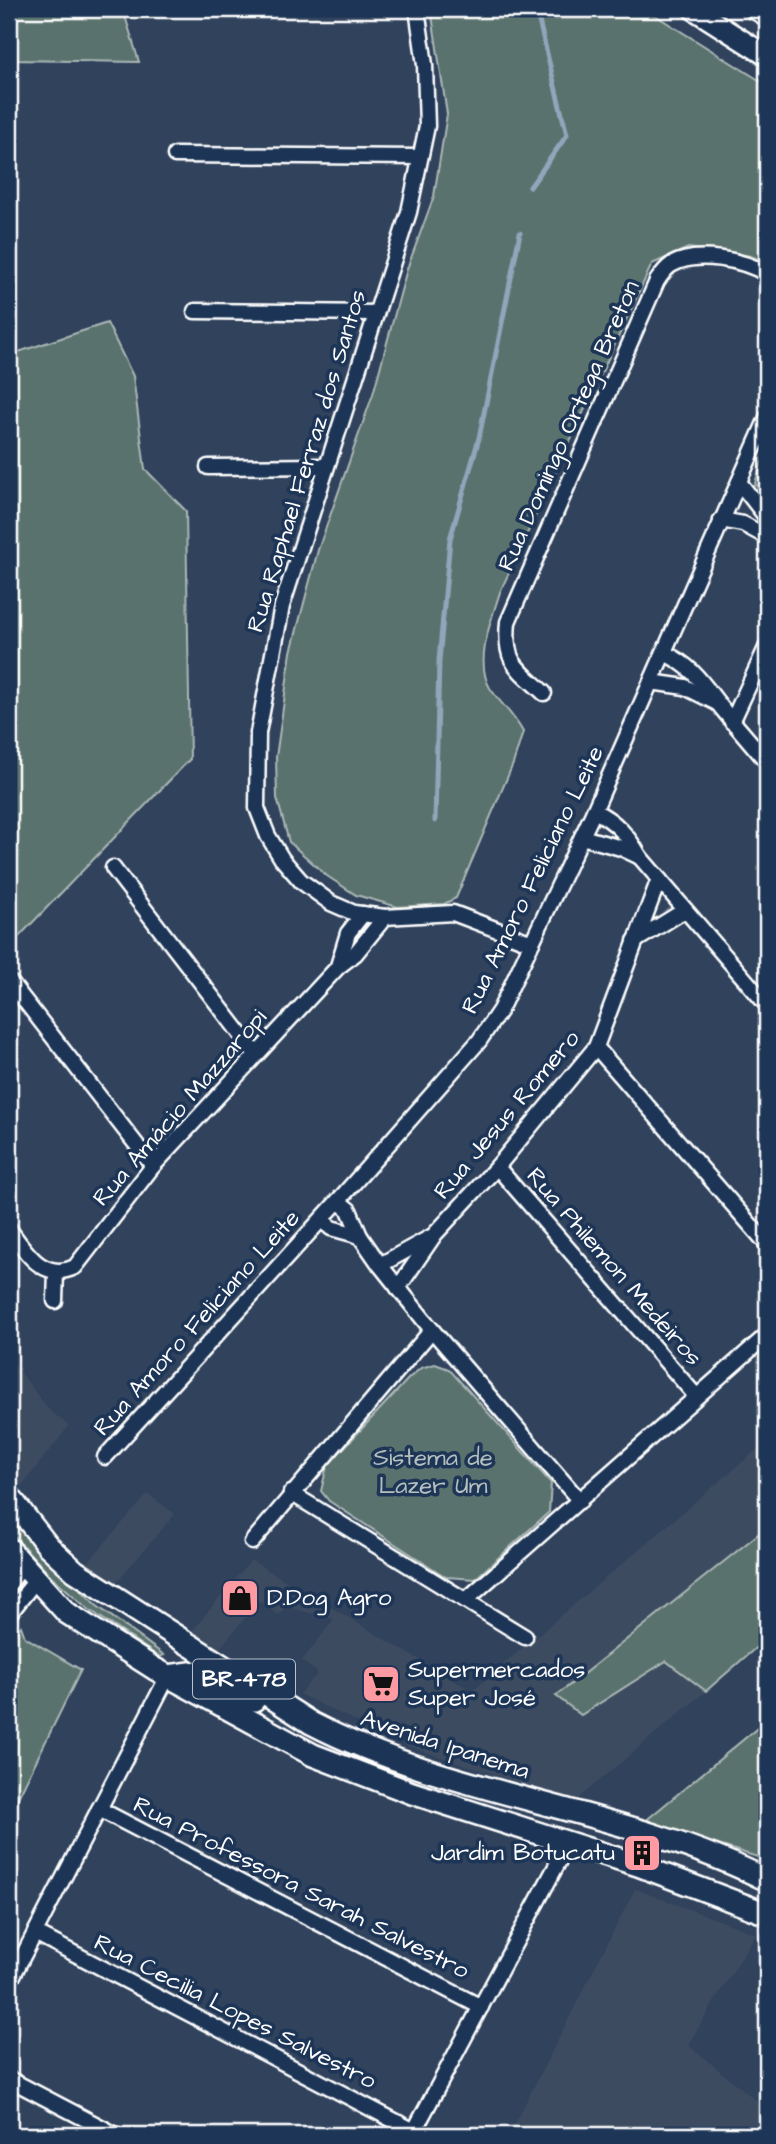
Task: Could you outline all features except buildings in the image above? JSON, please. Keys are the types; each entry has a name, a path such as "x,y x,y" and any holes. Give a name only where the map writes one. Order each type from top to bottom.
{"main road":[{"path":"693,9 767,56"},
{"path":"755,9 767,16"},
{"name":"Avenida Ipanema","path":"9,1496 48,1546 75,1571 311,1723 340,1738 415,1766 629,1829 744,1868 767,1880"},
{"name":"BR-478","path":"9,1549 67,1613 169,1676 328,1763 642,1867 767,1914"},
{"path":"169,1676 198,1672 289,1719 311,1723"},
{"path":"519,1797 556,1818 568,1844"}],"street":[{"name":"Rua Raphael Ferraz dos Santos","path":"417,9 425,65 427,126 409,212 324,466 282,606 258,733 255,780 257,808 268,836 301,881 331,903 363,914 385,917 453,913 532,943"},
{"path":"174,155 419,157"},
{"name":"Rua Domingo Ortega Breton","path":"544,693 514,666 505,646 508,622 657,281 674,263 694,258 755,267 767,274"},
{"path":"195,311 376,313"},
{"name":"Rua Amoro Feliciano Leite","path":"105,1457 338,1201 479,1041 500,1010 582,838 767,418"},
{"path":"208,467 324,466"},
{"path":"739,482 767,518"},
{"path":"721,520 743,524 767,537"},
{"path":"732,722 767,646"},
{"path":"664,653 684,662 700,677 732,722 767,762"},
{"path":"651,682 685,687 718,704"},
{"path":"594,811 618,826 640,857 767,1004"},
{"path":"582,838 621,848 640,857"},
{"path":"113,868 257,1054"},
{"name":"Rua Jesus Romero","path":"398,1287 435,1234 497,1167 596,1047 659,879"},
{"path":"331,903 346,914 351,926"},
{"path":"635,941 685,910"},
{"name":"Rua Amácio Mazzaropi","path":"338,967 351,926 363,914"},
{"name":"Rua Amácio Mazzaropi","path":"56,1272 75,1267 153,1166 338,967 355,954 385,917"},
{"path":"11,983 153,1166"},
{"path":"596,1047 767,1244"},
{"name":"Rua Philemon Medeiros","path":"497,1167 696,1396"},
{"path":"338,1201 349,1210 360,1236 380,1265 432,1330 580,1500"},
{"path":"322,1219 331,1228 360,1236"},
{"path":"9,1229 33,1261 56,1272 55,1301"},
{"name":"Rua Jesus Romero","path":"380,1265 435,1234"},
{"path":"252,1542 432,1330"},
{"path":"466,1601 767,1335"},
{"path":"291,1493 525,1637"},
{"path":"9,1584 29,1574"},
{"path":"9,1614 29,1574"},
{"path":"9,1983 169,1676"},
{"name":"Rua Professora Sarah Salvestro","path":"99,1809 481,2007"},
{"path":"413,2133 568,1844"},
{"name":"Rua Cecilia Lopes Salvestro","path":"35,1933 413,2133"},
{"path":"9,2079 116,2135"}],"shaded area":[{"path":"9,1357 48,1409 69,1426 15,1494 9,1485"},
{"path":"767,1441 767,1527 582,1715 666,1661 706,1691 575,1801 407,1746 299,1694 318,1673 302,1661 334,1619 286,1607 278,1615 259,1601 220,1648 192,1631 251,1560 472,1691"},
{"path":"148,1494 175,1514 114,1585 84,1567"},
{"path":"635,1889 756,1934 688,2045 767,2109 767,2135 509,2135"}],"green space":[{"path":"9,9 123,9 139,62 9,60"},
{"path":"431,9 645,9 767,85 767,263 751,256 688,248 652,264 500,592 489,627 484,653 486,677 490,688 523,732 513,764 456,898 444,904 398,907 356,895 327,876 289,842 277,798 276,757 291,652 318,550 373,394 407,269 434,196 447,114"},
{"path":"107,323 133,376 145,469 186,511 190,759 9,947 9,355"},
{"path":"767,447 767,506 755,483"},
{"name":"Sistema de Lazer Um","path":"435,1364 449,1369 551,1483 549,1512 475,1579 446,1577 329,1501 321,1491 327,1466 409,1378 421,1368"},
{"path":"9,1516 96,1605 164,1655 159,1657 87,1608 49,1574 9,1531"},
{"path":"767,1527 767,1638 706,1691 666,1661 581,1715 556,1696"},
{"path":"21,1626 25,1637 81,1670 9,1816 9,1641"},
{"path":"767,1720 767,1860 644,1822"}],"waterway":[{"path":"530,187 567,135 536,9"},
{"path":"435,821 439,661 450,539 479,438 520,233"}],"place":[{"name":"D.Dog Agro","path":"240,1598"},
{"name":"Supermercados Super José","path":"381,1684"},
{"name":"Jardim Botucatu","path":"642,1853"}]}
